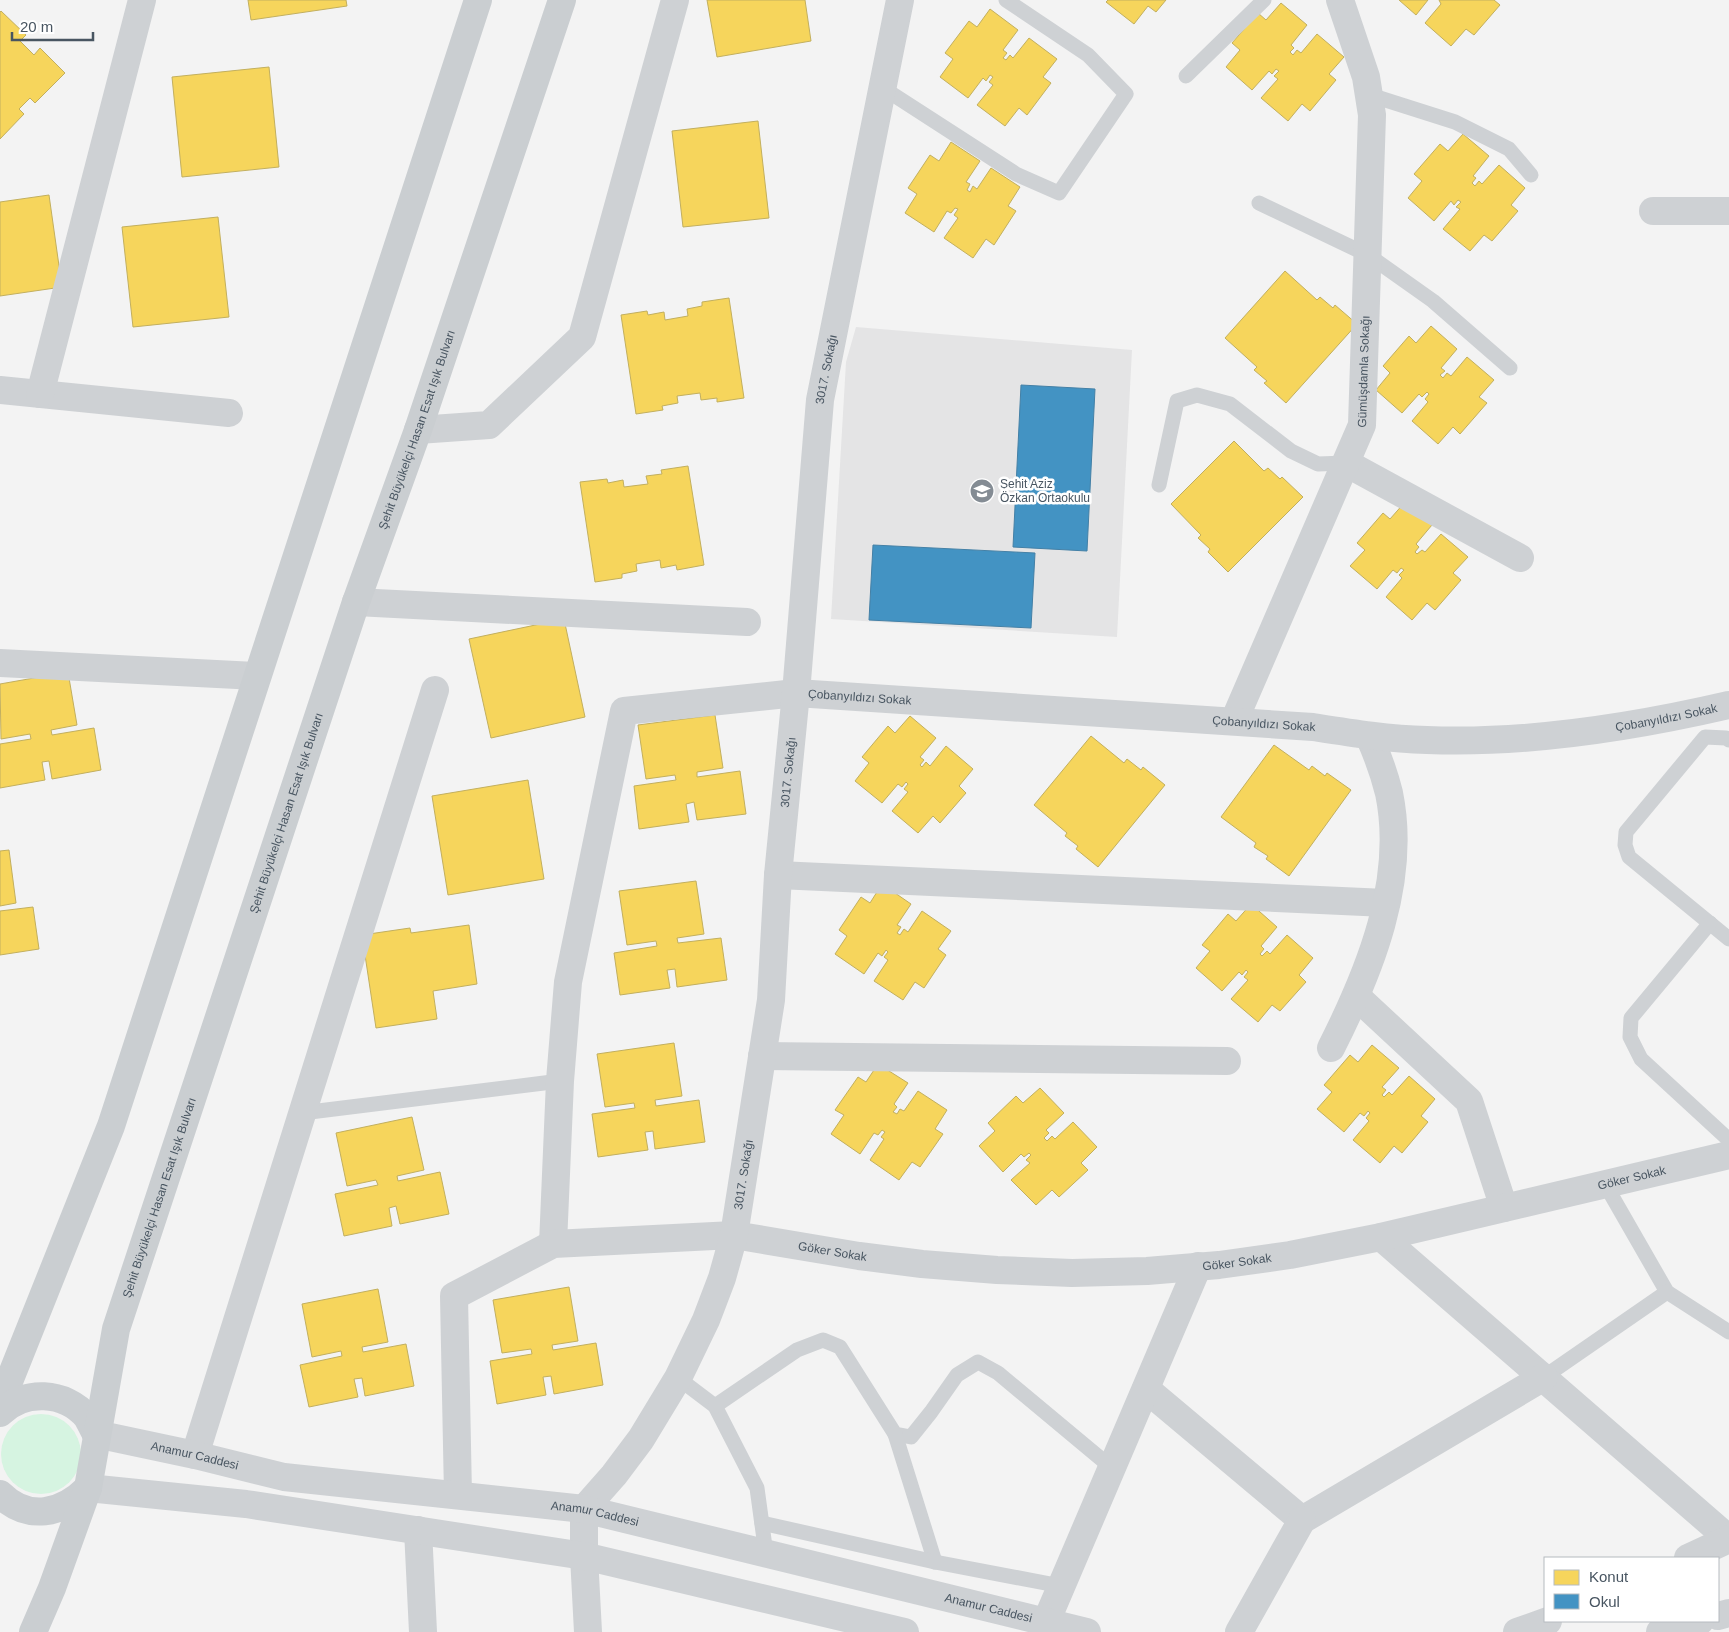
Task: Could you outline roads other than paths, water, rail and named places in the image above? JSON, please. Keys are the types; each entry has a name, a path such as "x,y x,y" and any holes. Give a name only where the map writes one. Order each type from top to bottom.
{"main road":[{"path":"0,1404 112,1126 478,0"},
{"name":"Şehit Büyükelçi Hasan Esat Işık Bulvarı","path":"33,1632 52,1588 88,1488 116,1329 356,602 418,430 562,0"},
{"path":"0,1412 18,1400 33,1396 48,1396 63,1400 76,1407 87,1418 96,1434"},
{"path":"0,1494 20,1508 34,1511 49,1511 64,1507 77,1499 88,1488"}],"street":[{"path":"40,394 142,0"},
{"path":"418,430 489,425 582,337 675,0"},
{"name":"3017. Sokağı","path":"584,1510 641,1439 678,1378 706,1320 722,1278 734,1235 771,1000 778,875 796,693 820,400 900,0"},
{"name":"Gümüşdamla Sokağı","path":"1234,721 1362,425 1372,136 1370,95 1340,0"},
{"path":"1653,211 1729,211"},
{"path":"0,390 229,413"},
{"path":"1346,464 1520,558"},
{"path":"356,602 747,622"},
{"path":"0,663 257,676"},
{"path":"195,1455 435,690"},
{"name":"Çobanyıldızı Sokak","path":"560,1081 568,982 624,711 796,693 1234,721 1313,727 1369,736 1426,740 1520,739 1630,725 1729,705"},
{"path":"1332,1048 1356,996 1376,940 1391,877 1393,824 1389,794 1383,771 1369,736"},
{"path":"778,875 1386,903"},
{"path":"1356,996 1469,1101 1504,1208"},
{"path":"762,1056 1227,1060"},
{"path":"458,1496 454,1296 553,1244 560,1081"},
{"name":"Göker Sokak","path":"553,1244 734,1235 859,1256 922,1264 1072,1273 1147,1271 1290,1255 1381,1237 1729,1155"},
{"path":"1381,1237 1729,1539 1690,1557"},
{"path":"1046,1622 1198,1266"},
{"path":"1239,1632 1302,1520 1544,1377"},
{"path":"1146,1389 1302,1520"},
{"name":"Anamur Caddesi","path":"96,1434 195,1455 284,1477 584,1510 1087,1632"},
{"path":"88,1488 246,1504 584,1556 905,1632"},
{"path":"584,1510 584,1556 588,1632"},
{"path":"418,1530 423,1632"},
{"path":"1516,1632 1545,1622"},
{"path":"1660,1632 1696,1622"}],"lane":[{"path":"882,88 1016,174 1059,192 1126,94 1088,56 1006,0"},
{"path":"1186,76 1264,0"},
{"path":"1370,95 1455,122 1509,149 1531,175"},
{"path":"1259,203 1368,255 1433,301 1510,368"},
{"path":"1158,485 1177,401 1197,395 1230,404 1291,451 1318,464 1346,464"},
{"path":"1729,740 1726,738 1706,737 1626,832 1625,845 1629,857 1729,939"},
{"path":"1710,923 1631,1018 1630,1037 1641,1059 1729,1140"},
{"path":"302,1113 560,1081"},
{"path":"1605,1184 1667,1292 1729,1332"},
{"path":"1544,1377 1667,1292"},
{"path":"715,1406 797,1350 823,1340 840,1347 895,1434 935,1562"},
{"path":"895,1434 911,1437 931,1412 956,1375 978,1362 998,1373 1112,1468"},
{"path":"678,1378 715,1406 757,1488 766,1554"},
{"path":"762,1523 935,1562 1061,1586"}],"place":[{"name":"Şehit Aziz Özkan Ortaokulu","path":"982,491"}]}
